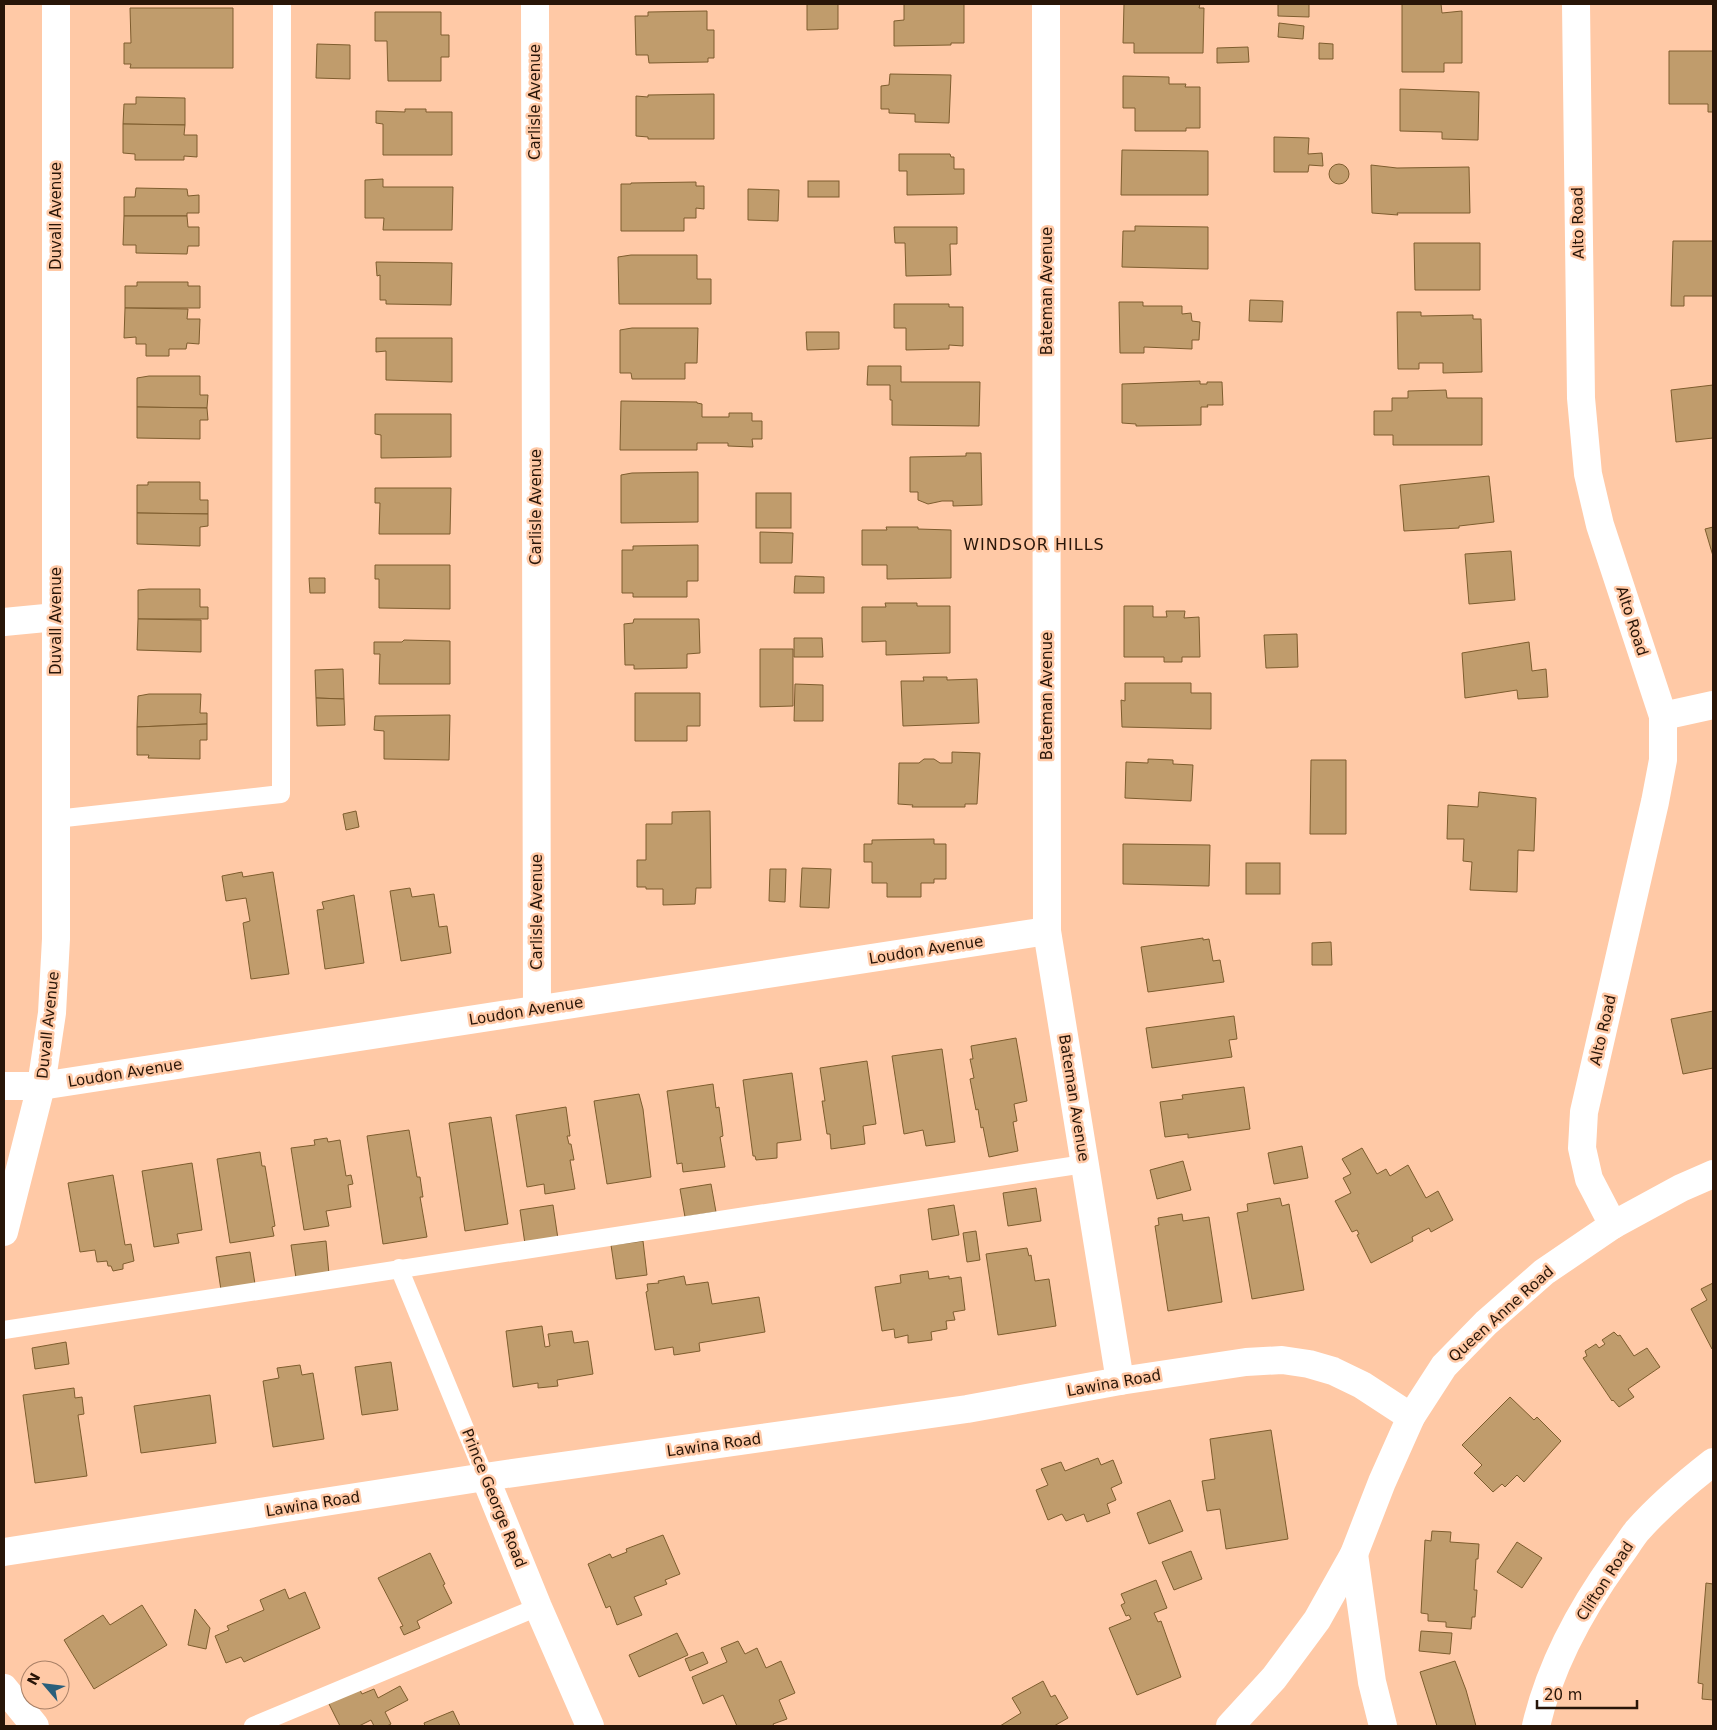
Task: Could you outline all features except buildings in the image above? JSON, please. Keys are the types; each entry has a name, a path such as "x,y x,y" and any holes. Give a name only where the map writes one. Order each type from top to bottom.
{"street":[{"name":"Duvall Avenue","path":"4,1232 41,1086 52,1013 56,939 56,4"},
{"name":"Carlisle Avenue","path":"535,4 538,1009"},
{"name":"Bateman Avenue","path":"1046,4 1047,931 1120,1382"},
{"name":"Alto Road","path":"1576,4 1581,398 1588,474 1600,525 1663,716 1663,760 1656,802 1584,1112 1582,1148 1589,1179 1613,1225"},
{"path":"4,622 56,617"},
{"path":"1663,716 1713,704"},
{"name":"Loudon Avenue","path":"4,1086 41,1086 1047,931"},
{"name":"Queen Anne Road","path":"1230,1726 1274,1678 1317,1620 1354,1554 1382,1482 1411,1416 1444,1366 1486,1323 1544,1272 1613,1225 1681,1188 1713,1174"},
{"name":"Lawina Road","path":"4,1552 485,1477 967,1409 1246,1362 1282,1360 1309,1364 1334,1371 1362,1385 1411,1416"},
{"name":"Clifton Road","path":"1536,1726 1540,1708 1564,1646 1598,1585 1637,1531 1678,1489 1713,1462"},
{"name":"Prince George Road","path":"485,1477 538,1607 590,1726"},
{"name":"Queen Anne Road","path":"1354,1554 1372,1682 1383,1726"},
{"path":"4,1688 35,1726"}],"lane":[{"path":"56,819 281,794 282,4"},
{"path":"4,1330 1084,1164"},
{"name":"Prince George Road","path":"399,1268 485,1477"},
{"path":"253,1726 538,1607"}],"district":[{"name":"WINDSOR HILLS","path":"1034,544"}]}
